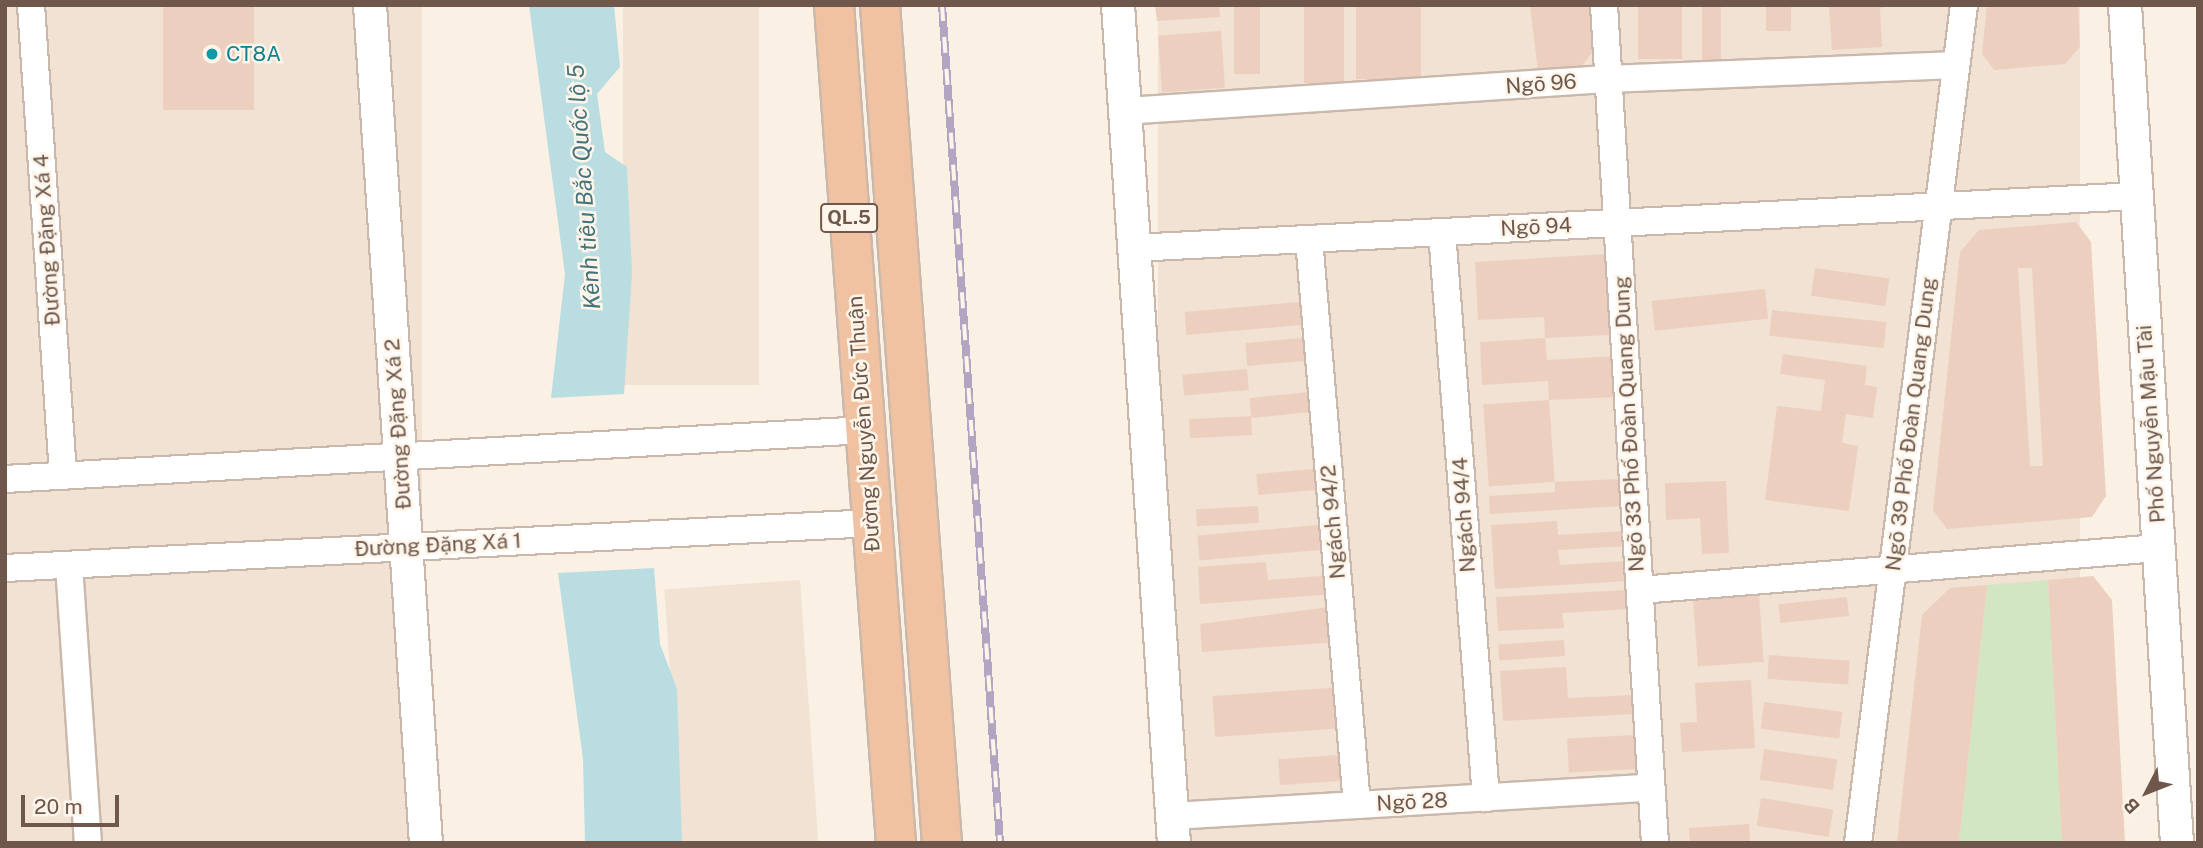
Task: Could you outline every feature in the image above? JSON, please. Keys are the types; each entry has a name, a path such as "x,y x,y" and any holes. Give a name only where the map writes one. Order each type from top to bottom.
{"highway":[{"name":"Đường Nguyễn Đức Thuận","path":"834,5 896,843"},
{"name":"QL.5","path":"880,5 942,843"},
{"path":"864,430 911,428"},
{"path":"871,523 918,520"}],"street":[{"name":"Đường Đặng Xá 4","path":"31,5 63,476"},
{"name":"Đường Đặng Xá 2","path":"370,5 426,843"},
{"path":"1118,5 1173,829"},
{"name":"Ngõ 33 Phố Đoàn Quang Dung","path":"1604,5 1655,843"},
{"name":"Ngõ 39 Phố Đoàn Quang Dung","path":"1858,843 1964,5"},
{"name":"Phố Nguyễn Mậu Tài","path":"2125,5 2177,843"},
{"name":"Ngõ 96","path":"1125,111 1608,79 1956,65"},
{"name":"Ngõ 94","path":"1135,248 2137,195"},
{"name":"Ngách 94/4","path":"1442,232 1486,797"},
{"name":"Ngách 94/2","path":"1309,239 1357,805"},
{"path":"5,479 864,430"},
{"name":"Đường Đặng Xá 1","path":"5,568 871,523"},
{"path":"1640,590 2159,548"},
{"path":"69,565 88,843"},
{"name":"Ngõ 28","path":"1173,829 1357,805 1651,788"}],"shaded area":[{"path":"5,5 422,5 422,843 5,843"},
{"path":"623,5 759,5 759,385 623,385"},
{"path":"1158,5 2080,5 2080,843 1158,843"},
{"path":"800,580 818,843 682,843 664,589"}],"green space":[{"path":"2048,580 2062,843 1959,843 1987,585"}],"water":[{"name":"Kênh tiêu Bắc Quốc lộ 5","path":"529,5 614,5 620,67 597,94 605,152 627,167 632,273 624,394 551,398 565,274"},
{"path":"654,568 660,644 677,689 682,843 585,843 583,759 558,573"}],"building":[{"name":"CT8A","path":"163,5 254,5 254,110 163,110"},
{"path":"1155,5 1219,5 1220,17 1157,21"},
{"path":"1234,5 1260,5 1260,74 1234,74"},
{"path":"1304,5 1344,5 1344,83 1304,83"},
{"path":"1356,5 1421,5 1421,79 1356,79"},
{"path":"1530,5 1595,5 1599,43 1581,67 1538,71"},
{"path":"1638,5 1682,5 1682,59 1638,59"},
{"path":"1702,5 1721,5 1721,61 1702,61"},
{"path":"1766,5 1791,5 1791,31 1766,31"},
{"path":"1829,5 1893,5 1880,8 1882,47 1832,50"},
{"path":"1987,5 2078,5 2080,47 2065,64 1994,70 1982,54"},
{"path":"1221,31 1225,88 1162,92 1158,35"},
{"path":"2076,222 2091,242 2106,496 2092,517 1947,529 1933,510 1960,252 1979,230","holes":["2018,268 2032,268 2043,466 2030,466"]},
{"path":"1606,254 1611,335 1545,338 1544,317 1478,320 1475,262"},
{"path":"1815,268 1889,278 1885,306 1811,296"},
{"path":"1765,289 1768,319 1655,331 1652,301"},
{"path":"1311,301 1313,324 1186,335 1184,312"},
{"path":"1772,310 1886,322 1884,348 1769,336"},
{"path":"1314,337 1316,360 1247,366 1245,343"},
{"path":"1545,338 1547,360 1616,356 1618,397 1549,400 1548,381 1482,385 1480,342"},
{"path":"1783,354 1867,366 1865,385 1877,387 1873,418 1846,414 1842,443 1858,446 1849,511 1765,500 1777,406 1821,411 1825,380 1780,374"},
{"path":"1247,369 1249,390 1184,396 1182,375"},
{"path":"1318,391 1320,411 1251,418 1249,398"},
{"path":"1549,400 1555,482 1489,486 1483,405"},
{"path":"1251,416 1252,435 1190,438 1189,419"},
{"path":"1325,468 1327,489 1258,495 1256,474"},
{"path":"1620,479 1622,506 1490,514 1489,496 1555,492 1555,482"},
{"path":"1726,481 1729,553 1702,554 1700,518 1666,520 1665,483"},
{"path":"1258,506 1259,523 1197,526 1196,509"},
{"path":"1557,521 1558,535 1625,531 1626,546 1558,550 1560,565 1627,561 1628,581 1495,589 1491,525"},
{"path":"1318,525 1320,550 1200,560 1197,536"},
{"path":"1266,562 1268,580 1333,575 1335,594 1200,604 1198,567"},
{"path":"2093,576 2112,600 2125,843 2062,843 2048,580"},
{"path":"1987,585 1959,843 1897,843 1922,615 1950,588"},
{"path":"1628,590 1629,609 1562,613 1564,628 1498,631 1496,597"},
{"path":"1759,595 1764,662 1698,666 1693,600"},
{"path":"1847,597 1849,616 1780,623 1778,604"},
{"path":"1336,606 1338,642 1202,652 1200,624"},
{"path":"1564,640 1565,656 1499,661 1498,645"},
{"path":"1769,655 1850,661 1848,685 1767,679"},
{"path":"1566,667 1568,698 1634,695 1635,714 1503,721 1500,671"},
{"path":"1751,680 1755,748 1682,752 1680,723 1697,722 1695,683"},
{"path":"1342,687 1345,728 1215,737 1212,696"},
{"path":"1764,702 1842,712 1839,738 1761,729"},
{"path":"1636,735 1638,769 1569,773 1567,739"},
{"path":"1764,749 1837,759 1833,790 1760,780"},
{"path":"1338,755 1340,781 1280,785 1278,759"},
{"path":"1761,798 1833,809 1829,837 1757,826"},
{"path":"1749,824 1750,843 1690,843 1689,828"}],"railway":[{"path":"942,5 1000,843"}],"place":[{"name":"CT8A","path":"212,54"}]}
